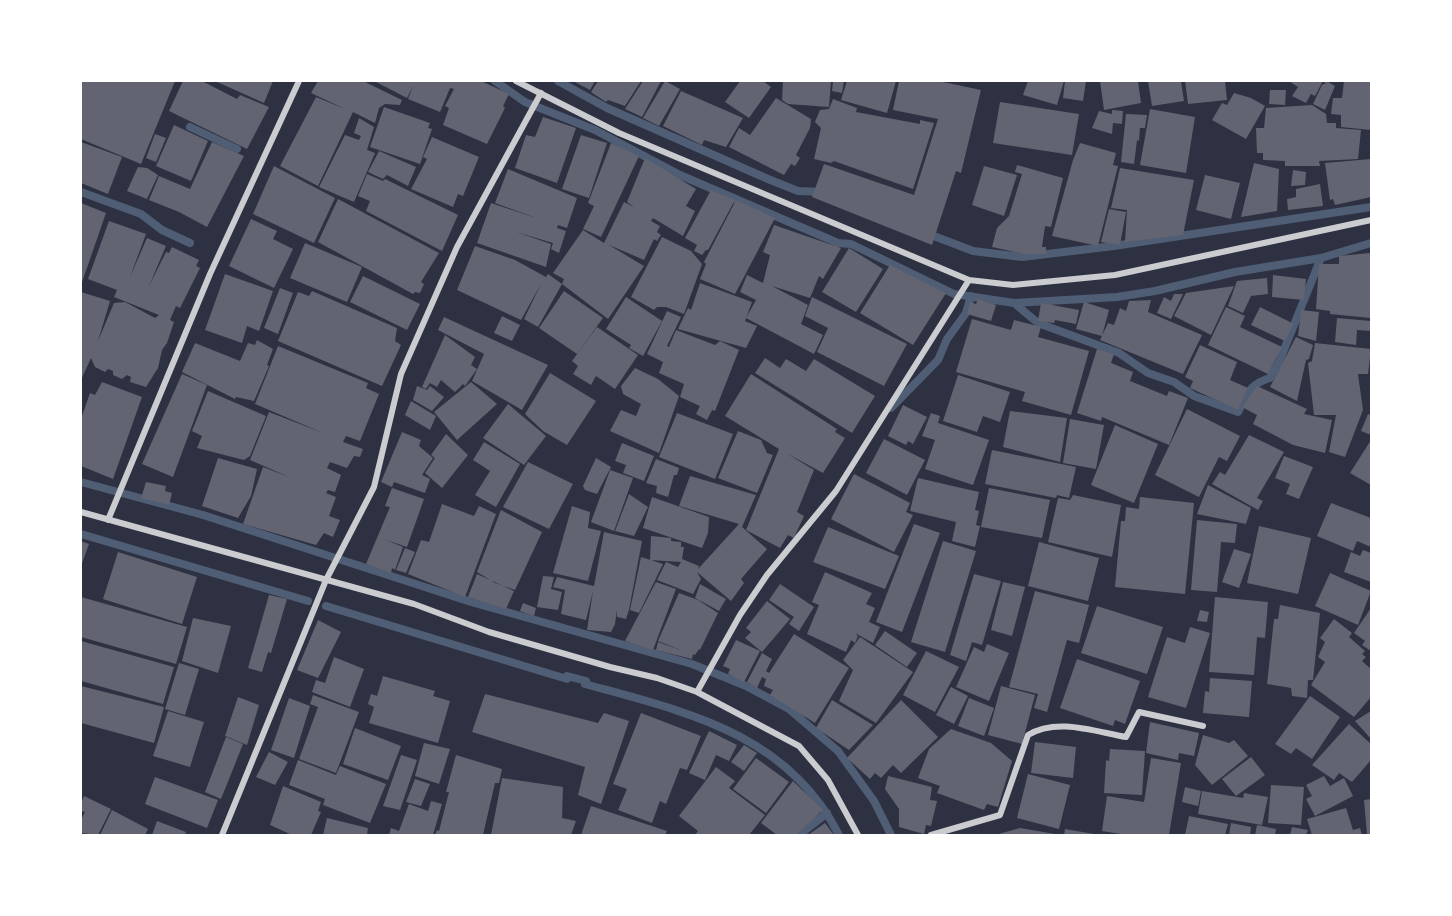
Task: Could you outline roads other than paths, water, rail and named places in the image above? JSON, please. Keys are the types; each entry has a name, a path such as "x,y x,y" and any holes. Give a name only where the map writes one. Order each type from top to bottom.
{"street":[{"path":"108,520 210,274 299,81"},
{"path":"516,81 619,132 969,280 1013,285 1115,275 1371,220"},
{"path":"222,835 326,580 374,487 401,374 457,247 541,93"},
{"path":"697,692 740,615 780,558 836,491 969,280"},
{"path":"81,512 414,603 489,632 610,667 657,678 697,692 799,746 828,780 858,835"},
{"path":"931,835 1000,815 1028,735 1036,730 1057,726 1126,737 1139,712 1203,726"}],"waterway":[{"path":"495,81 525,102 595,130 680,175 838,243 851,244 954,294 1014,303 1117,297 1155,291 1235,272 1321,258 1371,243"},
{"path":"558,81 607,108 768,179 798,191 825,192"},
{"path":"190,127 237,149"},
{"path":"81,192 141,214 162,230 190,243"},
{"path":"926,233 973,251 1022,257 1114,246 1371,207"},
{"path":"1014,303 1038,323 1119,353 1148,373 1174,382 1194,396 1238,412 1253,387 1270,378 1279,362 1321,258"},
{"path":"891,408 938,360 947,339 966,313 971,296"},
{"path":"81,482 203,515 471,602 692,664 746,686 789,709 838,751 874,801 891,835"},
{"path":"81,534 308,601"},
{"path":"326,606 567,679 567,676 586,681 585,684 660,705 730,732 762,750 792,772 817,800 839,835"},
{"path":"799,835 827,813"}]}
